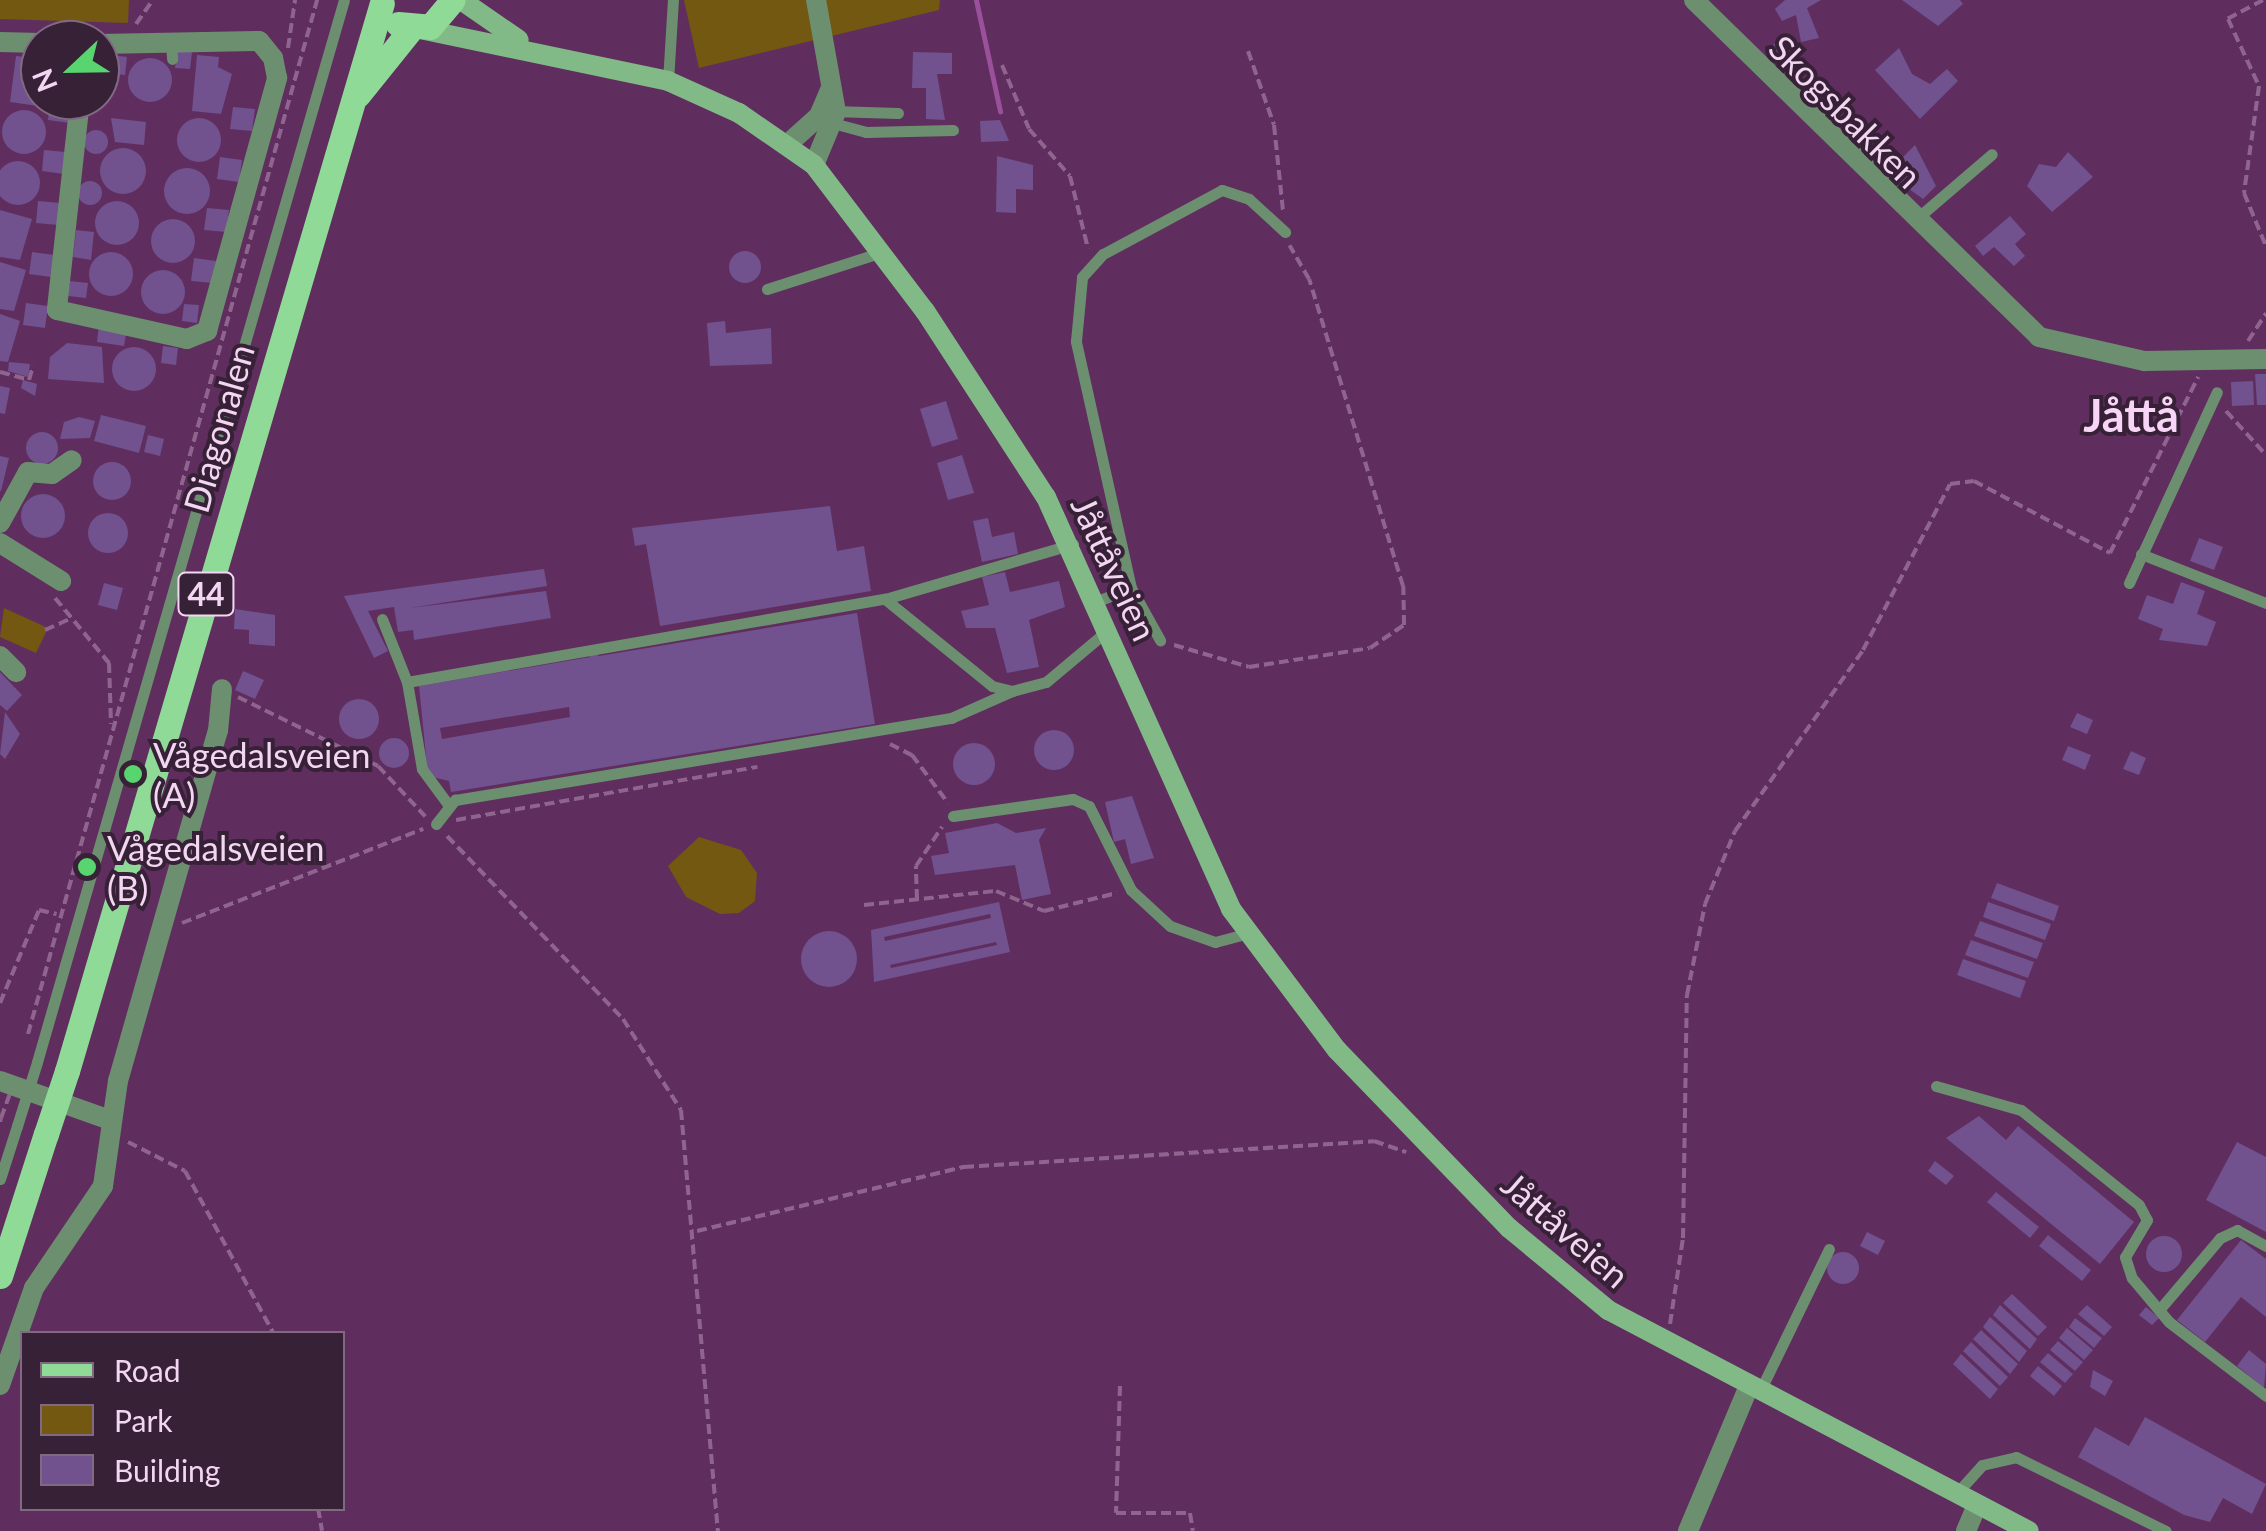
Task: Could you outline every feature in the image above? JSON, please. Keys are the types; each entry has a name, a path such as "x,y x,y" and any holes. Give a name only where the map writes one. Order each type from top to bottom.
{"main road":[{"name":"44","path":"382,1 416,29 445,17 453,0"},
{"name":"Jåttåveien","path":"462,0 503,35 554,54"},
{"name":"Diagonalen","path":"0,1276 67,1071 345,116 382,1"},
{"name":"Jåttåveien","path":"416,29 554,54 668,81 789,143 814,165 882,252 1073,544 1112,628 1169,781 1249,933 1337,1050 1496,1216 1608,1310 1754,1391 2030,1531"},
{"name":"Diagonalen","path":"345,116 416,29"}],"street":[{"path":"814,165 829,111 816,0"},
{"name":"Skogsbakken","path":"1694,0 1912,223 2039,337 2116,358 2210,362 2266,359"},
{"path":"78,120 57,310 186,338 207,331 276,78 273,58 259,41 171,51 120,44"},
{"path":"789,143 829,111"},
{"path":"0,523 28,472 52,474 72,460"},
{"path":"0,543 62,581"},
{"path":"0,656 16,672"},
{"path":"0,1385 34,1288 103,1186 111,1128 222,689"},
{"path":"0,1081 111,1128"},
{"path":"1688,1531 1754,1391"},
{"path":"1966,1531 1976,1505"}],"lane":[{"path":"0,1180 344,0"},
{"path":"668,81 673,0"},
{"path":"829,111 898,113"},
{"path":"829,111 953,130"},
{"name":"Skogsbakken","path":"1912,223 1992,154"},
{"path":"1160,640 1131,588 1072,318 1092,263 1222,190 1249,199 1285,232"},
{"path":"767,289 882,252"},
{"path":"2129,582 2217,392"},
{"path":"407,682 884,599 1073,544"},
{"path":"2141,554 2266,603"},
{"path":"1100,600 1131,588"},
{"path":"884,599 992,686 1012,691"},
{"path":"382,619 407,682 422,769 447,803"},
{"path":"447,803 951,718 1012,691 1046,682 1112,628"},
{"path":"953,816 1073,798 1088,806 1132,890 1188,936 1215,942 1249,933"},
{"path":"436,824 447,803"},
{"path":"1936,1086 2037,1120 2139,1205 2147,1220 2126,1266 2159,1310 2266,1396"},
{"path":"2159,1310 2220,1238 2237,1230 2266,1246"},
{"path":"1754,1391 1829,1249"},
{"path":"1956,1494 1982,1466 2016,1457 2166,1531"}],"path":[{"path":"131,44 153,0"},
{"path":"273,58 292,45 295,0"},
{"path":"23,1054 57,914 317,0"},
{"path":"2263,0 2228,19 2259,86 2261,124 2244,193 2266,246"},
{"path":"1160,640 1249,667 1370,648 1404,625 1403,586 1309,279 1285,232 1279,146 1248,51"},
{"path":"1002,66 1029,129 1070,176 1092,263"},
{"path":"2240,359 2266,313"},
{"path":"1662,1342 1682,1238 1687,994 1706,904 1758,790 1863,650 1928,518 1950,484 1974,481 2110,553 2210,362"},
{"path":"0,372 29,380 33,366"},
{"path":"2217,392 2239,433 2266,455"},
{"path":"62,581 55,598 109,663 104,720 112,726"},
{"path":"45,630 72,618"},
{"path":"222,689 378,766 436,824 515,916 623,1019 681,1110 697,1232 718,1531"},
{"path":"872,747 891,744 912,756 953,816 916,866 917,900"},
{"path":"163,920 193,924 436,824 777,764"},
{"path":"864,905 996,891 1044,911 1132,890"},
{"path":"0,1004 39,910 57,914"},
{"path":"111,1128 185,1170 272,1331"},
{"path":"697,1232 964,1167 1374,1142 1421,1166"},
{"path":"1120,1386 1116,1513 1190,1513 1193,1531"}],"green space":[{"path":"0,0 129,0 128,23 0,19"},
{"path":"684,0 940,0 939,10 699,68"},
{"path":"4,608 48,628 36,653 0,637"},
{"path":"699,837 741,850 757,873 755,901 739,913 720,914 686,897 668,866"}],"building":[{"path":"1785,0 1821,0 1807,8 1819,38 1801,42 1796,15 1782,21 1775,9"},
{"path":"1902,0 1960,0 1963,4 1938,26"},
{"path":"1780,39 1795,56 1785,65 1770,48"},
{"path":"1899,48 1912,74 1930,84 1947,69 1958,81 1920,119 1875,70"},
{"path":"177,50 192,52 190,69 175,68"},
{"path":"913,52 952,53 952,74 937,74 945,120 926,119 926,88 912,88"},
{"path":"197,55 219,57 218,67 232,74 221,114 192,111"},
{"path":"16,56 20,56 20,103 10,102"},
{"path":"120,56 127,57 125,75 120,74"},
{"path":"150,58 166,64 172,80 166,96 150,102 134,96 128,80 134,64"},
{"path":"233,107 255,109 252,131 230,129"},
{"path":"20,110 20,120 45,123 45,141 33,153 15,153 3,141 3,123 15,111"},
{"path":"199,118 215,124 221,140 215,156 199,162 183,156 177,140 183,124"},
{"path":"111,120 146,122 144,145 115,142"},
{"path":"1000,120 1009,141 981,142 980,121"},
{"path":"91,130 101,130 108,142 101,154 91,154 84,147 84,137"},
{"path":"1915,145 1936,186 1923,199 1887,173"},
{"path":"123,148 139,155 146,171 139,187 123,194 107,187 100,171 107,155"},
{"path":"44,150 66,152 64,174 42,171"},
{"path":"2068,152 2093,177 2052,212 2027,186 2039,164 2056,167"},
{"path":"997,156 1033,165 1033,190 1016,189 1016,213 996,212"},
{"path":"220,157 242,160 239,182 217,179"},
{"path":"9,162 27,162 39,174 39,192 27,204 9,204 -1,195 -1,171"},
{"path":"187,168 203,175 210,191 203,207 187,214 171,207 164,191 171,175"},
{"path":"85,181 95,181 102,193 95,205 85,205 78,198 78,188"},
{"path":"38,201 60,203 58,225 36,223"},
{"path":"117,201 133,207 139,223 133,239 117,245 101,239 95,223 101,207"},
{"path":"207,208 229,210 226,232 204,230"},
{"path":"0,210 32,219 20,260 0,257"},
{"path":"2010,216 2026,234 2015,244 2025,256 2014,266 1994,247 1983,256 1975,246"},
{"path":"173,219 189,225 195,241 189,257 173,263 157,257 151,241 157,225"},
{"path":"76,230 94,232 91,260 73,257"},
{"path":"745,251 756,256 761,267 756,278 745,283 734,278 729,267 734,256"},
{"path":"32,252 54,255 51,277 29,274"},
{"path":"111,252 127,258 133,274 127,290 111,296 95,290 89,274 95,258"},
{"path":"194,258 216,261 213,283 191,281"},
{"path":"0,262 26,270 14,311 0,309"},
{"path":"163,270 179,276 185,292 179,308 163,314 147,308 141,292 147,276"},
{"path":"70,281 88,283 86,298 68,296"},
{"path":"26,303 48,306 45,328 23,325"},
{"path":"184,304 199,305 197,323 182,321"},
{"path":"0,314 20,321 8,362 0,361"},
{"path":"725,321 726,333 771,328 772,364 710,366 707,323"},
{"path":"99,325 127,328 124,346 97,342"},
{"path":"67,343 102,347 104,383 48,379 50,357"},
{"path":"163,346 178,348 176,365 161,363"},
{"path":"134,347 150,353 156,369 150,385 134,391 118,385 112,369 118,353"},
{"path":"9,362 30,364 28,377 8,371"},
{"path":"2255,374 2266,374 2266,405 2257,405"},
{"path":"23,380 37,384 35,396 21,388"},
{"path":"2253,381 2254,405 2232,406 2231,382"},
{"path":"0,386 10,388 5,414 0,413"},
{"path":"946,401 958,439 932,447 920,409"},
{"path":"101,415 146,426 139,453 94,441"},
{"path":"79,417 95,421 90,438 60,439 64,422"},
{"path":"42,432 53,437 58,448 53,459 42,464 31,459 26,448 31,437"},
{"path":"148,435 164,439 160,456 144,452"},
{"path":"962,455 974,493 948,500 937,463"},
{"path":"0,456 9,458 1,491 0,491"},
{"path":"112,462 125,468 131,481 125,494 112,500 99,494 93,481 99,468"},
{"path":"43,494 59,500 65,516 59,532 43,538 27,532 21,516 27,500"},
{"path":"830,506 837,551 864,546 871,591 660,626 646,544 635,546 632,528"},
{"path":"108,513 122,519 128,533 122,547 108,553 94,547 88,533 94,519"},
{"path":"988,518 992,537 1014,532 1018,554 982,562 973,521"},
{"path":"2199,538 2223,547 2214,570 2190,561"},
{"path":"544,569 547,586 410,608 546,591 551,618 414,640 413,630 398,632 394,607 368,611 388,651 374,658 344,596"},
{"path":"1005,572 1010,592 1059,581 1065,607 1029,620 1039,667 1007,673 995,628 966,628 961,611 989,605 982,577"},
{"path":"2181,582 2205,591 2197,614 2216,622 2207,646 2159,640 2163,629 2138,619 2147,595 2173,604"},
{"path":"104,583 123,588 117,610 98,605"},
{"path":"235,609 275,615 275,646 249,644 249,630 234,629"},
{"path":"857,613 875,724 451,792 449,781 428,776 419,686 590,657 588,649 599,656","holes":["569,707 570,717 442,739 440,728"]},
{"path":"243,671 264,680 255,699 235,690"},
{"path":"0,672 22,695 7,711 0,705"},
{"path":"359,699 373,705 379,719 373,733 359,739 345,733 339,719 345,705"},
{"path":"5,712 20,734 5,759 0,754"},
{"path":"2077,713 2093,720 2087,734 2070,727"},
{"path":"1054,730 1068,736 1074,750 1068,764 1054,770 1040,764 1034,750 1040,736"},
{"path":"394,738 405,742 409,753 405,764 394,768 383,764 379,753 383,742"},
{"path":"974,743 989,749 995,764 989,779 974,785 959,779 953,764 959,749"},
{"path":"2068,746 2091,755 2085,770 2062,760"},
{"path":"2131,751 2146,758 2139,775 2123,769"},
{"path":"1132,796 1154,858 1131,864 1125,839 1114,842 1105,802"},
{"path":"997,823 1016,833 1046,828 1039,840 1051,894 1022,900 1015,865 935,875 931,856 949,853 945,833"},
{"path":"1997,883 2059,906 2054,921 1991,898"},
{"path":"999,902 1010,952 874,982 871,930","holes":["990,914 991,918 885,941 884,937","996,942 997,945 891,968 890,965"]},
{"path":"1988,902 2051,924 2045,940 1983,917"},
{"path":"1980,921 2043,943 2037,959 1974,936"},
{"path":"829,931 849,939 857,959 849,979 829,987 809,979 801,959 809,939"},
{"path":"1971,940 2034,962 2028,978 1965,955"},
{"path":"1963,959 2026,981 2020,998 1957,975"},
{"path":"1979,1116 2006,1140 2018,1126 2134,1222 2100,1264 1946,1138"},
{"path":"2237,1142 2266,1157 2266,1232 2206,1200"},
{"path":"1935,1161 1954,1176 1946,1185 1928,1171"},
{"path":"1996,1192 2039,1227 2030,1238 1987,1202"},
{"path":"1867,1232 1885,1241 1878,1255 1860,1246"},
{"path":"2048,1235 2091,1270 2082,1281 2039,1246"},
{"path":"2164,1236 2177,1241 2182,1254 2177,1267 2164,1272 2151,1267 2146,1254 2151,1241"},
{"path":"2241,1240 2266,1259 2266,1317 2241,1297 2205,1342 2177,1320"},
{"path":"1843,1252 1854,1257 1859,1268 1854,1279 1843,1284 1832,1279 1827,1268 1832,1257"},
{"path":"2012,1294 2047,1327 2038,1336 2003,1303"},
{"path":"2000,1305 2037,1339 2030,1349 1993,1315"},
{"path":"2087,1305 2112,1327 2104,1336 2078,1314"},
{"path":"2146,1307 2159,1318 2152,1325 2139,1315"},
{"path":"1990,1317 2027,1351 2019,1362 1983,1327"},
{"path":"2075,1318 2102,1338 2094,1348 2069,1327"},
{"path":"2067,1328 2093,1350 2084,1360 2059,1338"},
{"path":"1981,1330 2018,1364 2010,1374 1973,1339"},
{"path":"2058,1341 2083,1362 2075,1371 2050,1350"},
{"path":"1971,1342 2008,1377 2000,1386 1963,1351"},
{"path":"2249,1350 2266,1364 2264,1388 2237,1366"},
{"path":"2048,1353 2073,1374 2065,1383 2040,1362"},
{"path":"1961,1354 1998,1389 1990,1399 1953,1364"},
{"path":"2038,1366 2062,1386 2054,1396 2030,1376"},
{"path":"2093,1370 2113,1381 2105,1396 2090,1387"},
{"path":"2145,1417 2266,1484 2252,1514 2223,1498 2210,1522 2184,1515 2078,1457 2095,1427 2129,1446"}],"waterway":[{"path":"976,0 1000,111"}],"place":[{"name":"Vågedalsveien (A)","path":"133,774"},
{"name":"Vågedalsveien (B)","path":"87,867"}],"district":[{"name":"Jåttå","path":"2131,416"}]}
